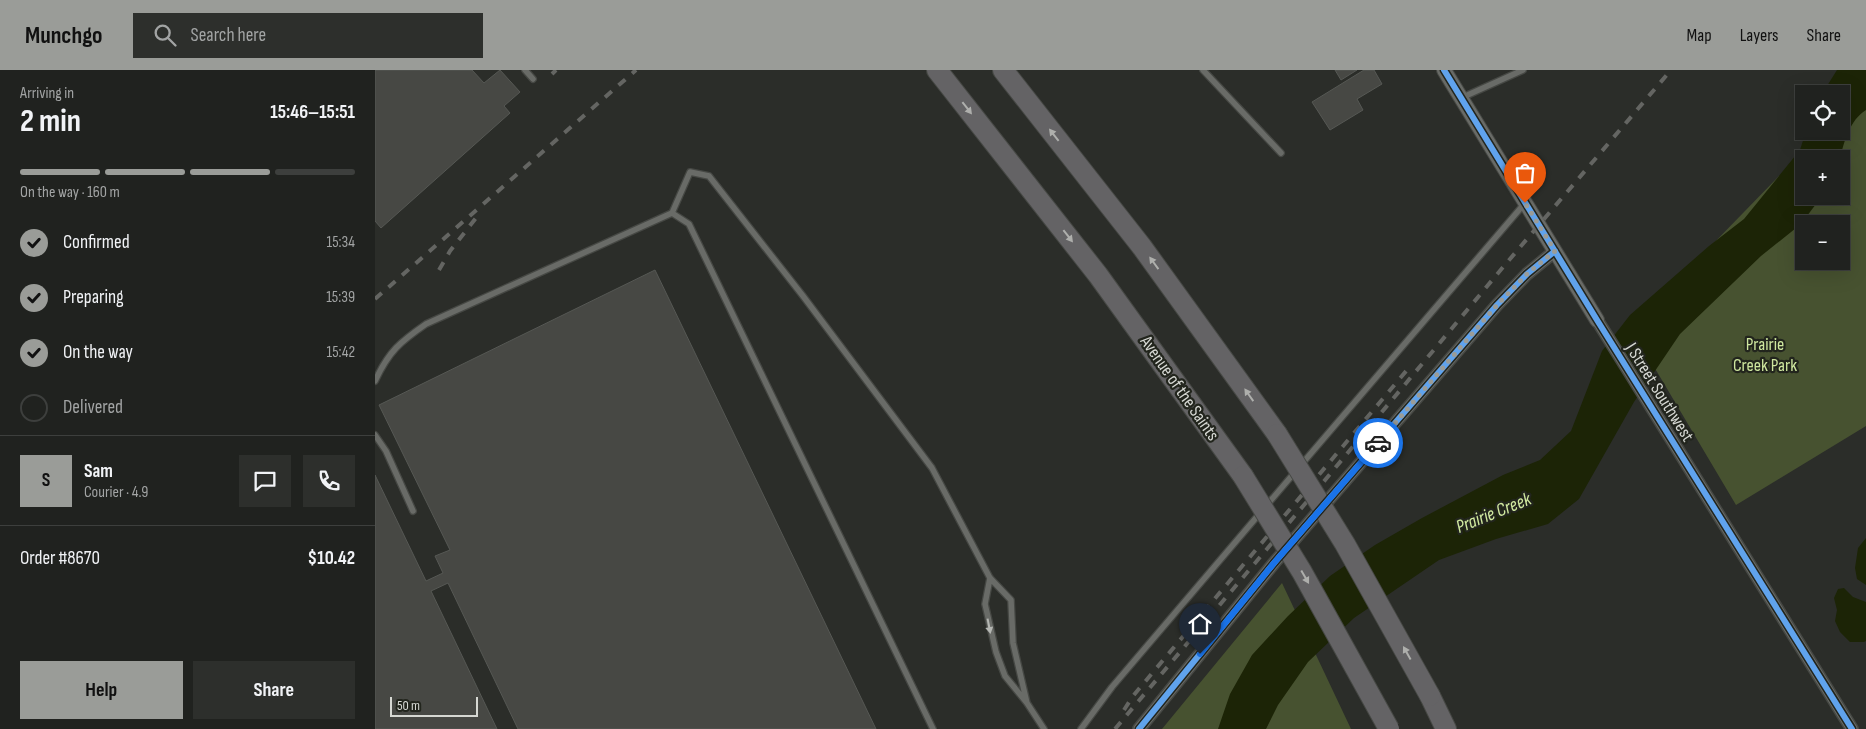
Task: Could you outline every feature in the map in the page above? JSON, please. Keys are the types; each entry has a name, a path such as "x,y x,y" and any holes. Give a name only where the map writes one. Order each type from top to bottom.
{"highway":[{"name":"Avenue of the Saints","path":"937,70 1098,275 1243,476 1302,572 1389,729"},
{"path":"1003,70 1142,247 1277,434 1345,544 1430,696 1446,729"}],"street":[{"name":"J Street Southwest","path":"1444,70 1597,320 1852,729"},
{"path":"1139,729 1274,563 1497,305 1527,274 1555,251"}],"lane":[{"path":"525,70 533,79"},
{"path":"1203,70 1281,153"},
{"path":"1461,98 1523,70"},
{"path":"375,380 382,366 398,344 426,324 672,213 690,172 709,176 803,296 932,468 991,578 1011,600 1013,643 1027,703"},
{"path":"1081,729 1112,687 1525,203"},
{"path":"672,213 689,224 933,729"},
{"path":"375,435 386,451 413,511"},
{"path":"991,578 985,604 997,658 1005,676 1045,729"}],"green space":[{"name":"Prairie Creek Park","path":"1866,99 1866,426 1736,505 1631,328 1795,160 1795,205 1850,205 1850,150 1804,150 1814,140 1850,140 1850,119"},
{"path":"1282,583 1351,729 1162,729"}],"water":[{"path":"1837,70 1866,70 1866,110 1860,114 1850,129 1850,85 1828,85"},
{"path":"1803,140 1845,140 1843,150 1800,150"},
{"name":"Prairie Creek","path":"1795,156 1795,205 1815,205 1808,215 1795,215 1795,229 1761,256 1680,334 1634,402 1579,499 1548,524 1496,539 1439,560 1354,618 1308,662 1278,705 1266,729 1218,729 1230,694 1252,655 1288,616 1330,576 1375,545 1503,475 1540,460 1571,431 1602,351 1630,315 1709,246 1744,219"},
{"path":"1866,538 1866,585 1857,579 1855,568 1858,548"},
{"path":"1844,588 1853,597 1866,602 1866,641 1864,642 1850,642 1840,632 1835,621 1837,610 1834,598 1838,589"}],"building":[{"path":"375,70 472,70 484,83 500,70 520,92 504,106 510,113 381,228 375,221"},
{"path":"1335,70 1357,70 1341,80"},
{"path":"1364,70 1374,70 1382,84 1357,99 1363,110 1330,130 1312,102"},
{"path":"655,270 876,729 518,729 448,583 431,591 497,729 375,729 375,475 426,581 443,573 435,556 450,550 379,405"}],"railway":[{"path":"552,74 556,70"},
{"path":"375,299 636,70"},
{"path":"1115,729 1671,70"},
{"path":"439,270 450,251 476,218"},
{"path":"1124,710 1133,696 1407,370"}],"cycle path":[{"path":"1444,70 1597,320 1852,729"},
{"path":"1139,729 1274,563 1497,305 1527,274 1555,251"}],"way so far":[{"path":"1378,443 1497,305 1527,274 1555,251 1525,203"}],"route":[{"path":"1200,654 1274,563 1378,443"}]}
